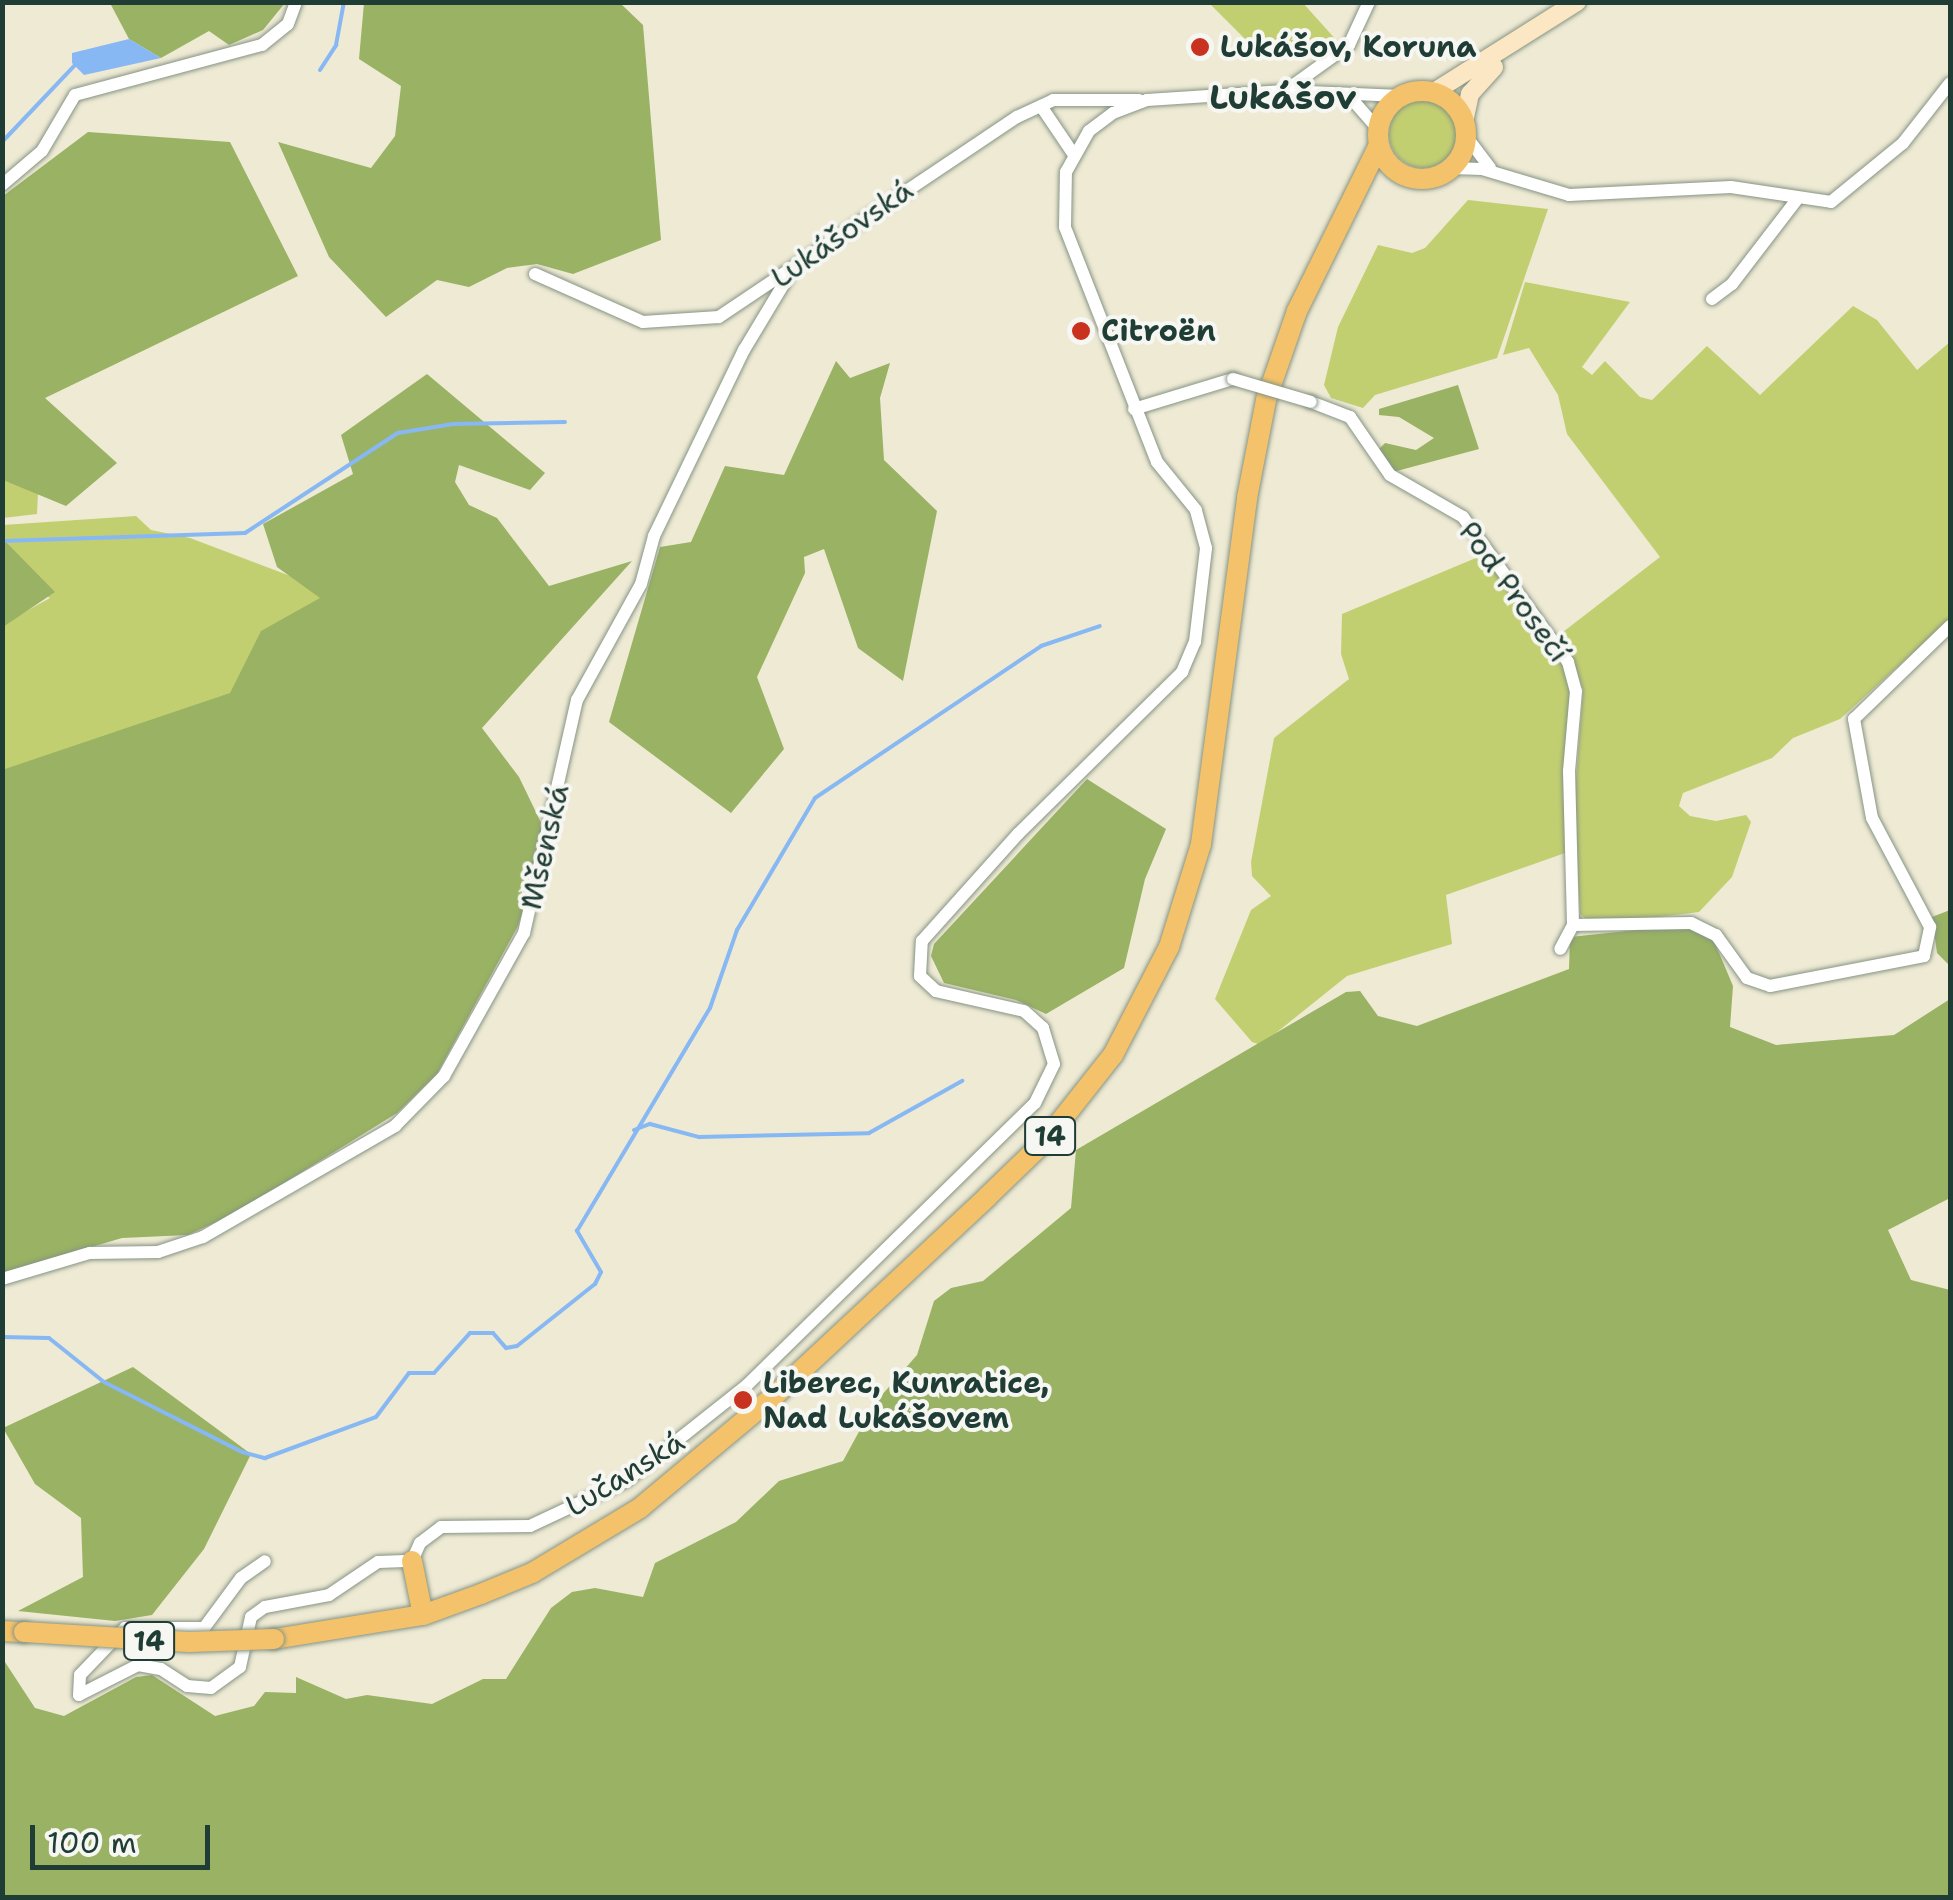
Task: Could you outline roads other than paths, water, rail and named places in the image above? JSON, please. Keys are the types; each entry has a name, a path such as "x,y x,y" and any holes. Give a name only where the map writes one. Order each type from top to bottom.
{"main road":[{"path":"1401,96 1434,92 1453,103 1465,129 1451,168"},
{"name":"14","path":"13,1631 189,1642 274,1640 423,1615 532,1572 687,1473 1045,1142 1113,1055 1141,1008 1188,894 1210,799 1255,446 1280,353 1401,96"},
{"path":"1379,137 1406,176"},
{"name":"14","path":"1338,233 1374,190 1406,176 1429,178 1451,168"},
{"path":"412,1561 423,1615"}],"street":[{"path":"2,184 42,150 75,95 262,45 288,24 296,2"},
{"path":"1285,91 1349,45 1370,2"},
{"path":"1434,92 1577,2"},
{"path":"1505,178 1477,157 1465,129 1477,84 1552,19"},
{"path":"1451,168 1569,195 1730,187 1798,198 1842,199 1903,144 1950,84"},
{"path":"1134,408 1066,227 1063,187 1074,154 1102,120 1147,100 1285,91 1401,96"},
{"path":"1344,93 1366,107 1379,137"},
{"name":"Lukášovská","path":"534,274 643,322 682,324 719,316 1041,106 1090,97 1147,100"},
{"path":"1041,106 1074,154"},
{"path":"1712,299 1732,284 1798,198"},
{"name":"Mšenská","path":"2,1280 90,1253 158,1252 202,1237 395,1126 444,1076 524,933 544,870 578,700 641,584 654,536 744,350 792,270"},
{"name":"Pod Prosečí","path":"1134,408 1233,379 1312,402 1350,417 1390,476 1463,517 1568,662 1576,691 1569,770 1573,925 1560,949"},
{"name":"Lučanská","path":"412,1561 420,1543 441,1527 546,1521 660,1458 910,1231 1036,1103 1054,1064 1044,1028 1024,1012 936,990 920,976 918,959 933,927 1189,661 1206,548 1201,519 1170,484 1134,408"},
{"path":"1573,925 1700,926 1716,936 1747,978 1770,986 1924,956 1930,927 1872,818 1854,719 1950,626"},
{"path":"266,1561 241,1578 204,1628 124,1628 80,1676 79,1695 138,1665 161,1669 187,1686 212,1688 240,1667 256,1611 328,1594 378,1562 412,1561"}],"water":[{"path":"129,39 161,58 84,75 72,63 72,53"}],"waterway":[{"path":"320,70 336,45 344,2"},
{"path":"2,142 77,63"},
{"path":"2,541 245,533 398,433 453,424 565,422"},
{"path":"2,1337 49,1338 104,1382 242,1452 265,1458 376,1417 409,1373 434,1373 470,1333 493,1333 506,1348 517,1346 595,1284 601,1272 577,1231 710,1008 737,930 815,798 1041,646 1100,626"},
{"path":"634,1130 650,1124 699,1137 869,1133 962,1081"}],"place":[{"name":"Lukášov, Koruna","path":"1200,47"},
{"name":"Citroën","path":"1081,331"},
{"name":"Liberec, Kunratice, Nad Lukášovem","path":"743,1400"}],"district":[{"name":"Lukášov","path":"1283,97"}]}
